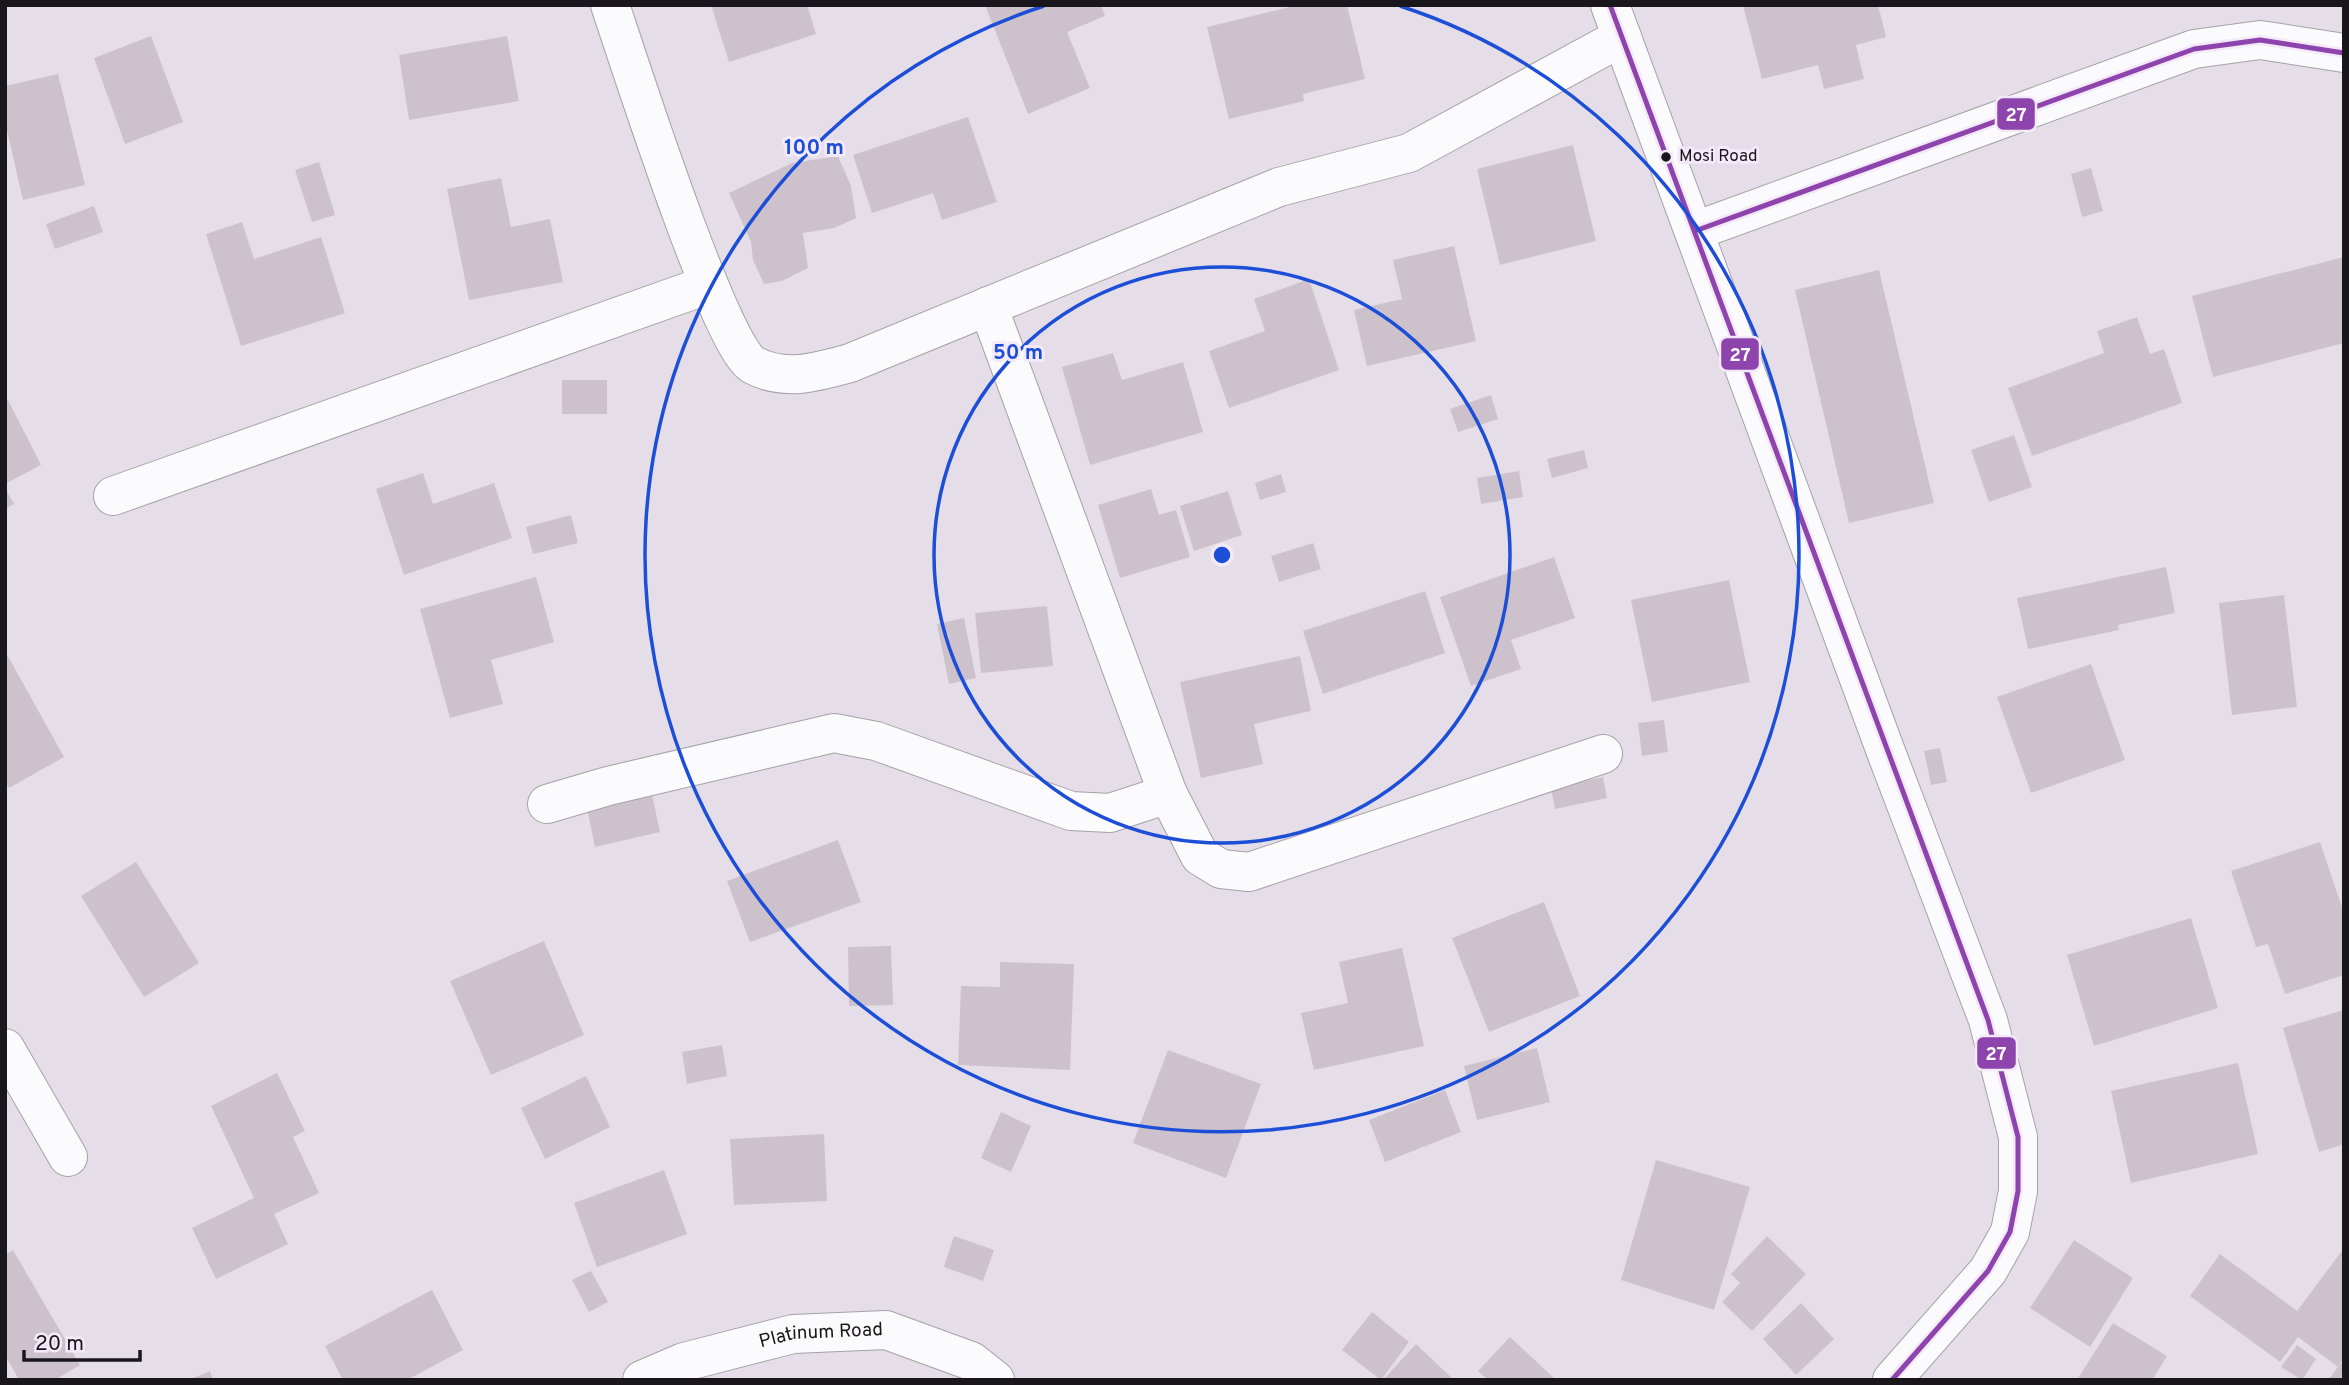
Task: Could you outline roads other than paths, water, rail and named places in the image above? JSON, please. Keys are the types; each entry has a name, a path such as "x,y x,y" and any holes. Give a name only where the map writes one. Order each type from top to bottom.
{"street":[{"path":"610,5 708,285 750,364 780,376 815,373 850,363 1279,187 1409,153 1616,21 1881,739 1988,1020 2018,1137 2018,1191 2010,1232 1988,1271 1892,1380"},
{"path":"1695,230 2194,48 2260,40 2344,53"},
{"path":"113,496 708,285"},
{"path":"988,306 1168,794 1199,856 1221,869 1249,872 1604,754"},
{"path":"547,804 608,786 834,733 876,741 1071,811 1110,813 1168,794"},
{"path":"5,1048 68,1157"},
{"name":"Platinum Road","path":"642,1380 684,1362 793,1334 886,1330 971,1361 995,1380"}],"place":[{"name":"Mosi Road","path":"1666,157"}]}
